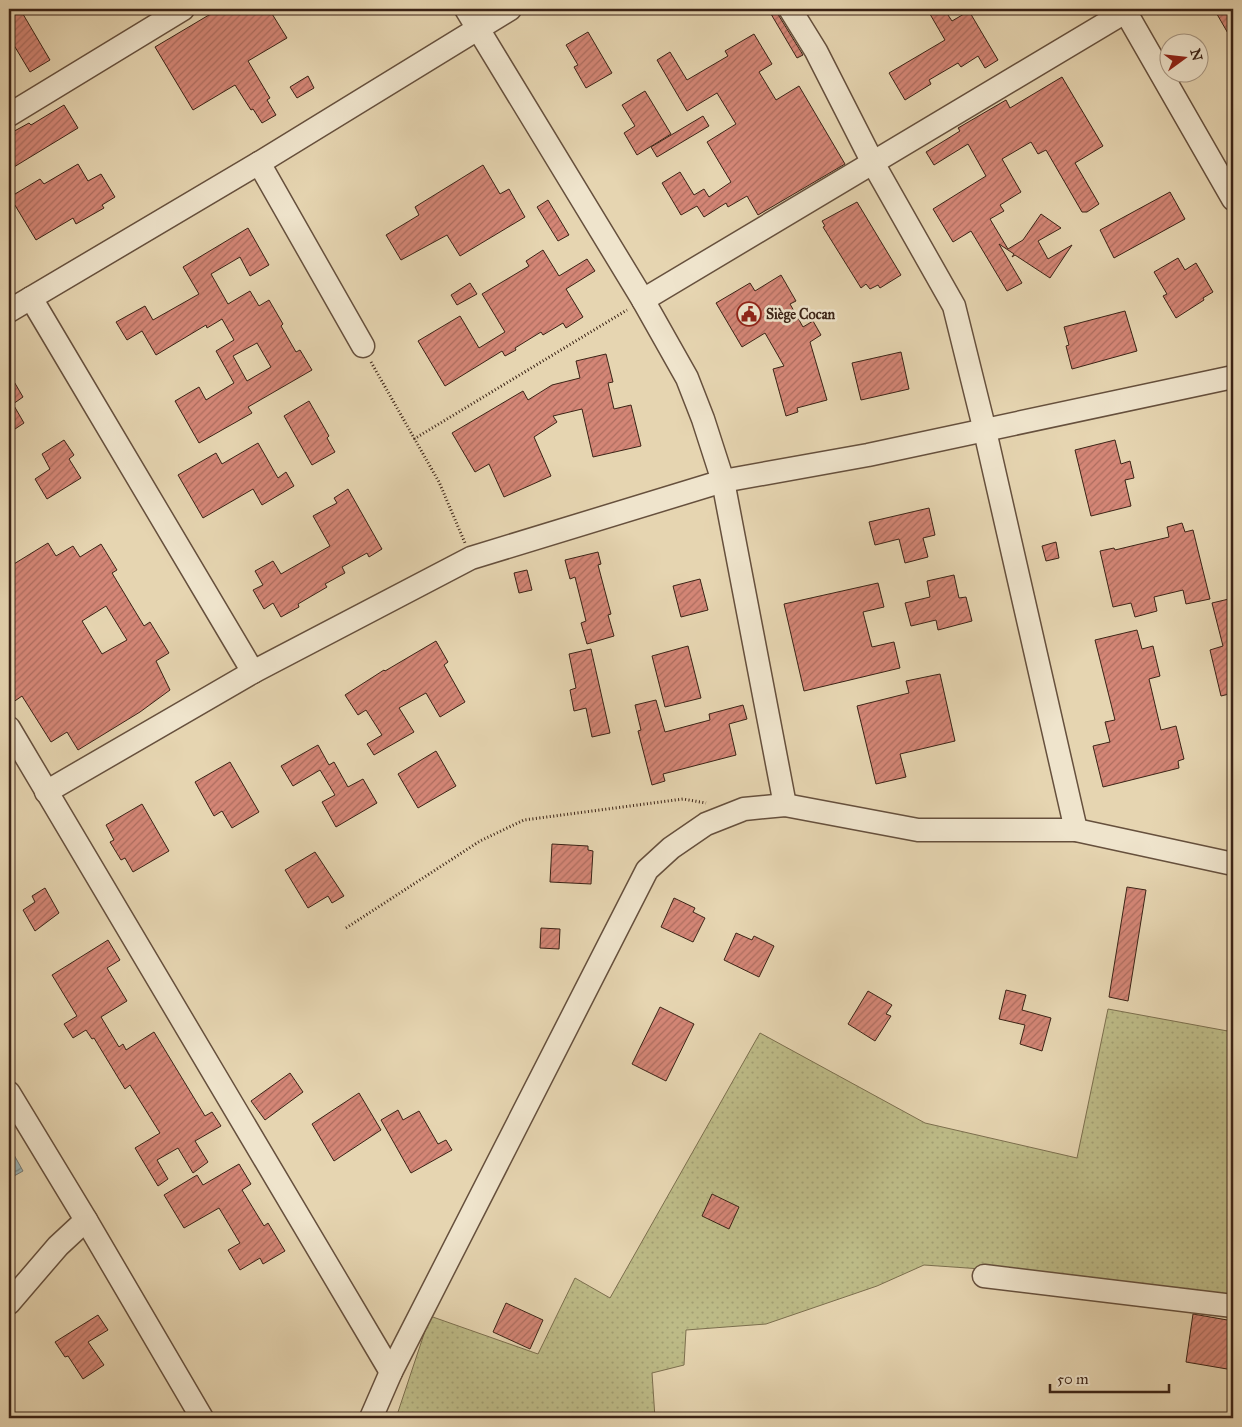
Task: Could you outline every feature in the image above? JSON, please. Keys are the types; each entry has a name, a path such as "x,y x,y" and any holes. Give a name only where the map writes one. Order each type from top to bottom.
{"street":[{"path":"9,115 183,9"},
{"path":"466,9 643,300 687,378 703,419 723,481 785,805"},
{"path":"9,311 259,163 510,9"},
{"path":"790,9 816,51 873,163 954,306 985,431 1076,830"},
{"path":"643,300 1127,10 1233,199"},
{"path":"259,163 363,346"},
{"path":"31,298 253,672"},
{"path":"46,792 253,672 471,558 723,481 868,455 1233,377"},
{"path":"9,728 391,1372"},
{"path":"371,1418 391,1372 647,870 671,848 706,824 744,809 785,805 918,830 1076,830 1233,864"},
{"path":"9,1093 202,1418"},
{"path":"9,1303 58,1246 86,1220"},
{"path":"984,1276 1233,1306"}],"path":[{"path":"414,439 643,300"},
{"path":"363,346 439,482 471,558"},
{"path":"346,928 480,841 524,820 682,799 709,803"}],"shaded area":[{"path":"1108,1009 1233,1032 1233,1296 1039,1273 924,1265 877,1286 766,1324 686,1330 684,1365 652,1373 655,1418 396,1418 430,1316 538,1354 575,1278 610,1298 760,1033 925,1123 1077,1158"}],"water":[{"path":"9,1146 23,1171 14,1176 9,1168"}],"building":[{"path":"9,9 20,9 50,60 30,72 9,37"},
{"path":"219,9 269,9 287,38 248,61 270,98 267,100 276,115 262,123 235,85 193,110 155,47"},
{"path":"768,9 777,9 779,16 803,55 797,58"},
{"path":"927,9 944,9 952,21 969,11 998,60 985,68 978,56 961,67 958,63 929,80 931,84 905,100 889,73 945,40"},
{"path":"1214,9 1233,9 1233,42"},
{"path":"588,32 612,73 586,88 574,67 578,65 566,45"},
{"path":"754,34 772,64 759,72 776,100 799,86 845,164 758,215 747,196 728,207 726,203 704,217 697,206 681,215 662,183 680,172 694,195 704,189 709,197 731,182 707,142 736,124 717,93 687,111 657,60 670,52 687,80 728,56 725,51"},
{"path":"308,76 314,88 297,98 290,87"},
{"path":"1062,77 1103,146 1075,163 1099,204 1087,212 1082,212 1046,150 1038,154 1031,142 1002,159 1021,192 1000,205 1004,211 990,219 1008,249 1023,240 1041,214 1061,228 1038,241 1048,259 1072,245 1050,278 1015,255 1012,257 1014,254 999,244 1022,283 1007,291 971,231 953,242 933,209 986,176 968,144 934,165 926,152 960,131 958,128 1006,100 1010,108"},
{"path":"645,91 671,134 637,155 624,133 635,126 622,105"},
{"path":"64,105 78,128 9,170 9,134 29,123 31,125"},
{"path":"703,116 709,126 657,157 651,147"},
{"path":"78,164 88,181 101,174 115,197 102,205 104,208 76,224 73,218 36,240 10,197 40,179 44,184"},
{"path":"483,165 500,194 509,189 525,217 460,256 447,235 401,260 386,235 419,215 415,207"},
{"path":"1170,192 1185,219 1114,258 1100,230"},
{"path":"548,200 569,235 558,241 537,207"},
{"path":"857,202 901,275 880,288 878,285 870,289 866,284 861,288 823,227 825,226 822,221"},
{"path":"248,228 269,265 250,276 240,257 211,274 228,304 250,291 259,306 269,300 296,352 300,350 312,370 248,407 252,413 199,443 175,401 199,387 206,400 234,383 216,351 234,340 222,319 207,328 206,325 156,355 142,331 127,340 116,322 145,306 153,320 199,294 183,267","holes":["257,343 271,367 247,381 233,356"]},
{"path":"543,250 559,276 587,259 595,271 566,289 583,317 566,328 563,323 543,335 541,332 505,356 502,351 445,386 418,341 460,316 479,348 505,332 482,294 529,266 526,261"},
{"path":"1178,258 1185,270 1196,263 1213,292 1176,318 1163,296 1167,294 1154,272"},
{"path":"781,275 796,301 790,304 803,327 813,321 821,335 810,342 827,400 797,408 798,412 786,416 773,369 784,366 765,333 742,347 716,303 750,283 755,291"},
{"path":"470,283 477,294 457,305 451,295"},
{"path":"1125,311 1137,351 1072,369 1066,346 1069,345 1064,327"},
{"path":"901,352 909,389 861,400 852,363"},
{"path":"606,354 613,382 608,383 614,409 631,405 641,446 593,457 582,409 553,416 557,422 534,437 551,476 504,497 489,464 475,472 452,433 523,391 528,400 552,385 580,378 576,361"},
{"path":"9,373 23,397 13,404 24,423 9,433"},
{"path":"309,401 329,436 327,438 335,452 312,465 284,416"},
{"path":"64,440 74,455 69,459 81,478 47,499 35,479 50,469 42,454"},
{"path":"1115,440 1121,464 1130,461 1134,478 1125,480 1131,506 1091,516 1075,450"},
{"path":"258,443 278,478 286,472 294,486 262,505 253,489 203,518 178,475 216,453 222,464"},
{"path":"348,489 382,549 369,557 367,553 342,567 345,573 325,584 327,587 298,604 299,607 281,617 273,603 264,609 253,590 263,585 255,571 273,561 281,574 330,546 313,516 337,503 334,498"},
{"path":"929,508 935,535 923,538 928,557 905,563 899,539 875,545 869,522"},
{"path":"1182,523 1185,532 1193,530 1210,599 1186,604 1183,590 1154,597 1157,611 1135,617 1131,603 1113,607 1100,551 1114,548 1115,550 1169,537 1167,527"},
{"path":"1056,542 1059,558 1046,561 1042,546"},
{"path":"48,543 56,556 73,546 80,557 101,544 117,570 112,573 144,626 150,622 169,653 156,661 170,690 140,712 78,750 67,732 51,742 22,696 9,705 9,567","holes":["106,606 127,640 102,654 82,621"]},
{"path":"598,552 601,564 598,565 611,614 608,615 614,636 587,644 581,623 586,621 575,577 570,579 565,560"},
{"path":"527,570 532,590 519,593 514,573"},
{"path":"954,575 959,598 966,597 972,621 938,630 936,620 911,626 905,603 930,597 927,581"},
{"path":"700,579 708,610 681,617 673,586"},
{"path":"878,583 884,607 863,612 872,647 894,642 900,668 804,691 784,604"},
{"path":"1233,598 1233,693 1221,696 1210,650 1223,646 1212,603"},
{"path":"1137,630 1142,649 1153,646 1160,676 1149,679 1161,730 1176,726 1184,759 1178,761 1179,768 1103,787 1093,746 1110,742 1105,722 1115,720 1095,640"},
{"path":"436,641 448,662 444,665 465,702 440,717 426,693 399,708 414,732 374,755 367,744 382,735 366,710 358,715 345,695 384,670"},
{"path":"688,646 701,698 665,707 652,656"},
{"path":"591,649 610,733 592,737 586,708 574,711 570,690 576,688 569,654"},
{"path":"940,674 955,741 900,754 906,777 876,784 857,706 909,693 906,681"},
{"path":"656,700 665,732 710,720 709,714 743,705 747,719 729,724 736,755 663,774 665,781 652,785 638,731 641,730 635,705"},
{"path":"318,745 329,765 334,762 348,787 363,779 377,803 336,827 322,802 335,795 320,770 293,786 281,766"},
{"path":"436,751 456,786 418,808 398,774"},
{"path":"230,762 259,812 232,828 222,811 214,816 195,782"},
{"path":"142,804 169,851 133,872 125,858 121,860 110,842 114,840 106,825"},
{"path":"552,844 588,846 588,850 593,851 591,884 550,882"},
{"path":"315,852 344,896 332,903 328,896 308,908 285,870"},
{"path":"1127,887 1146,890 1128,1001 1109,997"},
{"path":"45,888 59,913 35,931 23,910 35,902 32,896"},
{"path":"674,898 695,908 693,912 705,918 693,942 661,927"},
{"path":"541,928 560,929 559,949 540,948"},
{"path":"736,933 752,940 754,936 774,946 759,977 724,960"},
{"path":"108,940 120,960 107,968 127,1001 101,1017 119,1047 123,1044 126,1050 154,1032 205,1116 212,1112 221,1126 195,1141 208,1162 193,1173 178,1148 157,1160 168,1179 158,1186 135,1148 160,1133 130,1085 125,1089 94,1038 92,1039 86,1030 73,1038 64,1024 77,1016 52,975"},
{"path":"1006,990 1026,995 1022,1010 1051,1018 1042,1051 1020,1044 1025,1025 999,1019"},
{"path":"868,991 892,1005 886,1014 891,1016 875,1041 848,1024"},
{"path":"660,1007 694,1024 666,1081 632,1064"},
{"path":"290,1073 303,1092 265,1120 251,1101"},
{"path":"359,1093 381,1130 334,1161 312,1124"},
{"path":"398,1110 403,1120 419,1111 438,1144 446,1140 452,1150 411,1173 381,1120"},
{"path":"239,1164 251,1184 242,1190 264,1226 268,1223 285,1251 263,1264 260,1258 240,1270 228,1250 240,1243 219,1208 184,1228 164,1195 197,1175 203,1185"},
{"path":"712,1194 739,1207 729,1229 702,1216"},
{"path":"506,1303 543,1320 530,1349 493,1332"},
{"path":"1193,1314 1233,1321 1233,1370 1186,1362"},
{"path":"98,1315 108,1330 88,1342 104,1365 83,1379 68,1356 65,1357 55,1342"}],"place":[{"name":"Siège Cocan","path":"749,314"}]}
